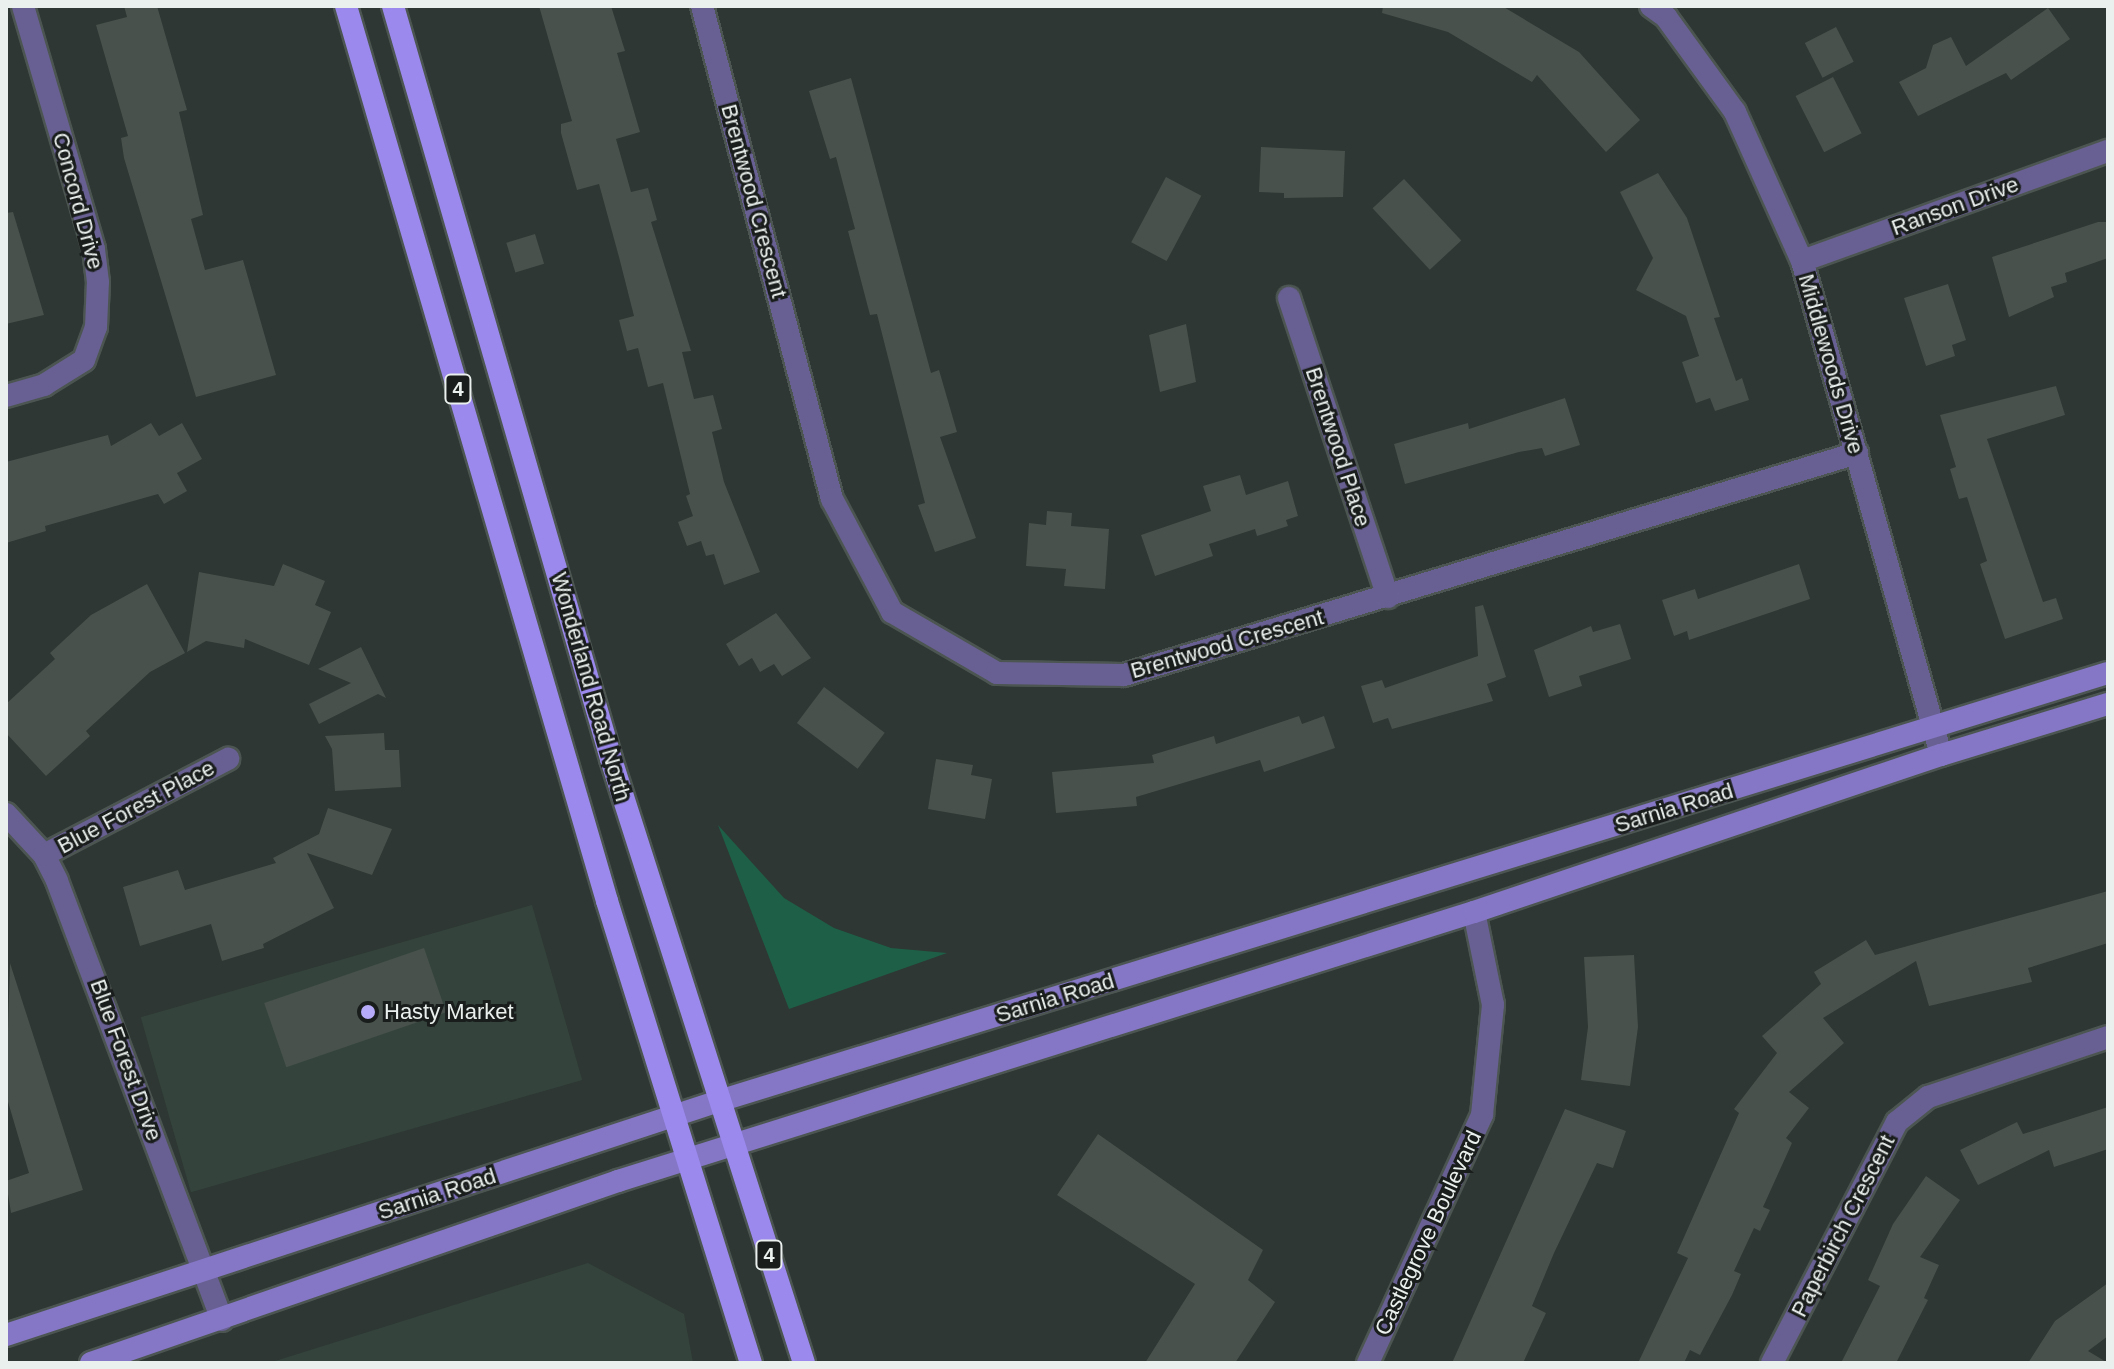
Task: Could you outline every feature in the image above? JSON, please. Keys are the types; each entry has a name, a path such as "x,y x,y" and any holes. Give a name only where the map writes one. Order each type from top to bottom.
{"main road":[{"name":"Wonderland Road North","path":"346,6 687,1160 751,1363"},
{"name":"Wonderland Road North","path":"393,6 611,759 804,1363"},
{"name":"Sarnia Road","path":"6,1335 719,1101 2108,673"},
{"name":"Sarnia Road","path":"91,1363 687,1160 1474,912 1941,755 2108,704"}],"street":[{"name":"Concord Drive","path":"6,396 44,385 84,360 96,327 98,282 94,249 23,6"},
{"name":"Brentwood Crescent","path":"702,6 832,499 892,612 997,673 1124,675 1857,453"},
{"name":"Middlewoods Drive","path":"1651,6 1666,17 1735,112 1802,261 1941,755"},
{"name":"Ranson Drive","path":"1802,261 2108,151"},
{"name":"Brentwood Place","path":"1289,298 1388,597"},
{"name":"Blue Forest Place","path":"44,855 228,759"},
{"name":"Blue Forest Drive","path":"6,814 44,855 132,1070 201,1272 222,1320"},
{"name":"Castlegrove Boulevard","path":"1368,1363 1482,1115 1493,1005 1474,912"},
{"name":"Paperbirch Crescent","path":"1772,1363 1897,1122 1928,1097 2108,1037"}],"shaded area":[{"path":"532,905 582,1080 191,1192 141,1017"},
{"path":"588,1263 684,1314 693,1363 269,1363"}],"green space":[{"path":"718,825 784,898 834,928 891,948 947,953 789,1009"}],"building":[{"path":"124,6 157,6 187,110 179,112 203,215 191,219 205,270 243,260 276,375 196,397 124,158 121,138 128,136 96,25 127,17"},
{"path":"539,6 611,6 625,51 617,53 640,132 616,139 631,192 648,188 657,220 651,222 691,351 682,352 694,399 713,395 722,429 712,432 724,482 760,572 724,585 714,554 706,556 701,541 687,546 678,522 693,516 686,496 690,494 663,383 648,387 638,348 627,351 619,320 634,316 619,257 599,184 577,190 561,133 561,124 572,121"},
{"path":"1383,6 1502,6 1579,52 1640,120 1606,152 1537,75 1532,82 1448,32 1382,13"},
{"path":"2048,8 2070,39 2011,80 2006,73 1918,116 1899,82 1926,68 1933,45 1951,37 1966,66"},
{"path":"1836,27 1854,62 1823,78 1805,43"},
{"path":"1833,77 1862,133 1824,152 1796,96"},
{"path":"851,78 931,373 939,370 957,432 940,437 976,538 935,552 918,505 925,503 877,314 870,315 848,231 855,229 836,157 830,159 809,91"},
{"path":"1261,147 1345,151 1343,197 1284,198 1284,193 1259,192"},
{"path":"1658,173 1687,218 1720,317 1714,318 1736,381 1742,378 1749,400 1715,411 1710,398 1696,403 1682,362 1699,356 1686,316 1636,290 1653,258 1620,192"},
{"path":"1166,177 1201,196 1167,261 1131,242"},
{"path":"1404,179 1461,240 1430,270 1373,208"},
{"path":"13,212 44,315 6,324 6,213"},
{"path":"2098,222 2108,222 2108,258 2065,273 2067,282 2051,287 2054,297 2009,317 1992,257"},
{"path":"535,234 544,264 515,272 506,243"},
{"path":"1948,284 1966,340 1952,345 1955,356 1926,366 1904,298"},
{"path":"1186,324 1196,382 1160,392 1149,335"},
{"path":"2056,386 2065,415 1987,439 2043,602 2056,598 2063,619 2005,639 1980,564 1987,561 1967,497 1959,499 1950,469 1956,467 1940,415"},
{"path":"1565,398 1580,445 1545,456 1542,448 1519,452 1405,484 1394,444 1468,423 1469,429"},
{"path":"151,423 159,436 182,423 202,459 177,473 187,491 164,504 158,494 45,526 46,531 6,543 6,462 108,435 111,446"},
{"path":"1240,475 1246,495 1288,481 1298,516 1286,520 1288,526 1257,536 1255,529 1209,544 1213,556 1155,576 1141,535 1211,511 1203,486"},
{"path":"1047,511 1072,513 1071,526 1109,529 1105,589 1064,586 1066,569 1026,566 1029,523 1046,525"},
{"path":"283,564 325,581 315,605 331,612 309,665 245,639 244,648 206,641 187,652 199,572 274,586"},
{"path":"1799,564 1810,599 1689,640 1687,631 1674,636 1662,600 1695,589 1698,599"},
{"path":"147,584 185,653 150,672 86,731 90,736 46,776 6,733 6,704 55,659 50,653 91,615"},
{"path":"1483,605 1506,677 1487,684 1493,701 1392,729 1388,718 1373,723 1361,686 1382,680 1385,688 1478,656 1475,607"},
{"path":"776,613 811,658 782,676 774,664 760,672 752,658 739,666 726,644"},
{"path":"1620,624 1631,659 1579,676 1582,686 1549,697 1534,650 1591,626 1593,632"},
{"path":"361,647 386,698 378,694 319,724 309,704 351,683 318,669"},
{"path":"824,687 885,733 858,769 797,723"},
{"path":"1299,716 1302,724 1324,716 1335,748 1264,772 1260,760 1136,797 1137,806 1056,813 1052,772 1154,763 1152,755 1214,736 1216,744"},
{"path":"384,733 385,750 399,750 401,787 335,791 332,749 325,736"},
{"path":"936,759 973,765 971,775 992,779 985,819 928,809"},
{"path":"328,808 392,829 372,875 307,853 334,908 263,944 264,948 222,961 211,924 140,946 123,887 178,870 185,890 276,863 273,858 319,834"},
{"path":"2108,891 2108,943 2028,968 2032,982 1929,1006 1916,961 1823,1018 1844,1043 1789,1092 1809,1108 1786,1138 1792,1143 1763,1207 1770,1210 1760,1231 1754,1228 1734,1271 1741,1274 1700,1355 1690,1350 1684,1363 1638,1363 1688,1258 1677,1253 1739,1113 1734,1109 1777,1053 1762,1036 1821,984 1814,972 1866,940 1875,955"},
{"path":"424,948 446,1012 286,1067 264,1003"},
{"path":"1634,955 1638,1027 1630,1086 1581,1080 1588,1027 1584,957"},
{"path":"10,963 83,1190 11,1213 6,1181 29,1173 6,1095"},
{"path":"2108,1107 2108,1149 2054,1167 2049,1150 1978,1185 1960,1150 2017,1122 2023,1134"},
{"path":"1565,1109 1626,1131 1613,1168 1597,1163 1554,1253 1532,1306 1546,1313 1523,1363 1452,1363"},
{"path":"1098,1134 1263,1250 1248,1280 1275,1302 1235,1363 1145,1363 1195,1284 1057,1195"},
{"path":"1926,1176 1960,1200 1920,1257 1939,1265 1924,1298 1928,1300 1896,1363 1841,1363 1880,1286 1868,1280 1893,1224"},
{"path":"2108,1283 2108,1336 2088,1351 2108,1363 2028,1363 2055,1321"}],"place":[{"name":"Hasty Market","path":"368,1012"}]}
